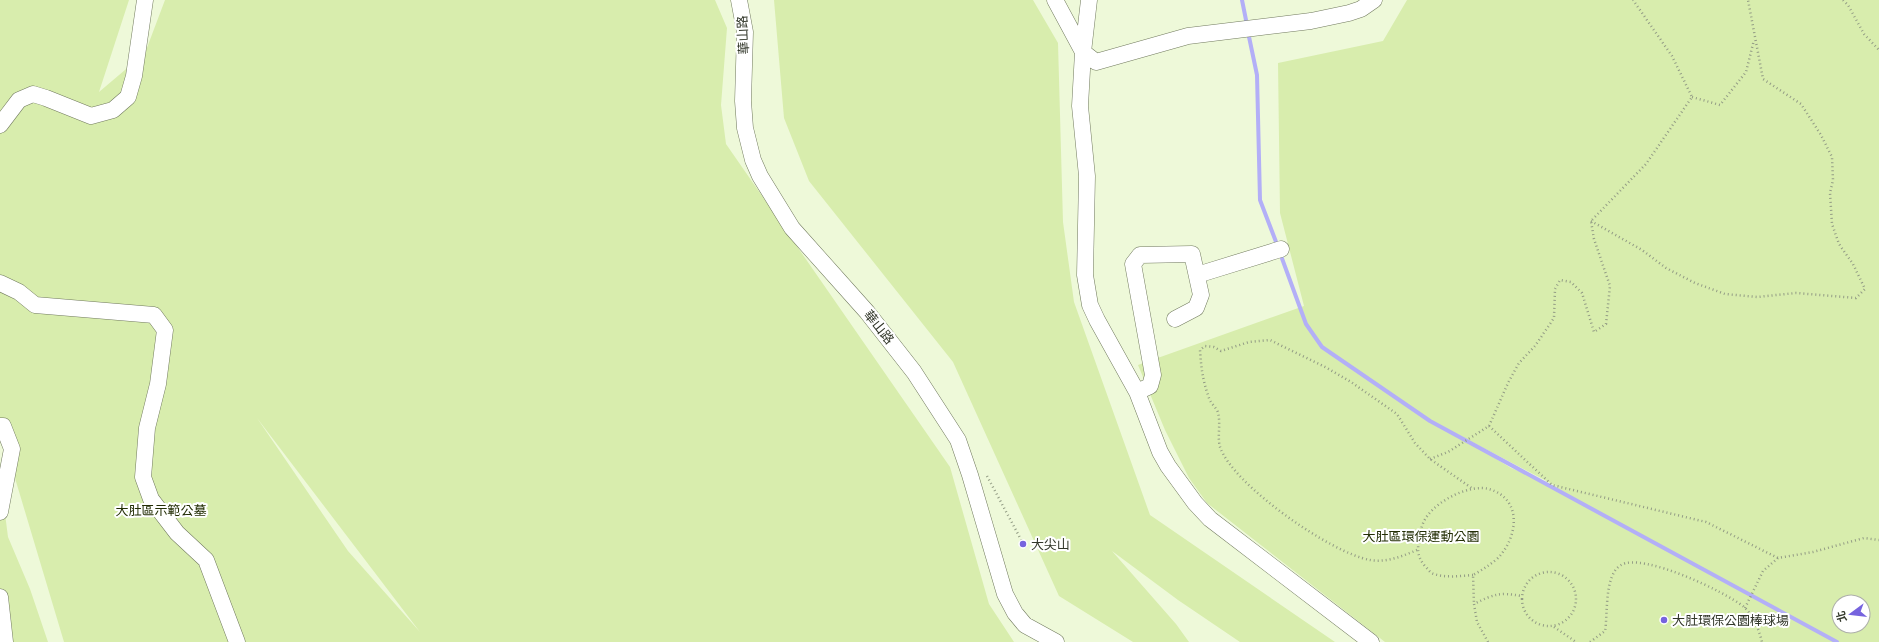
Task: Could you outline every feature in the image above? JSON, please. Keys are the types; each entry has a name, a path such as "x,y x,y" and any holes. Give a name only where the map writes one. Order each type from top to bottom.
{"street":[{"path":"0,125 18,100 32,94 91,116 113,110 128,97 134,76 145,0"},
{"name":"華山路","path":"739,0 745,32 743,101 745,128 753,160 760,176 792,228 867,312 914,372 958,440 970,475 1005,594 1015,614 1025,626 1056,642"},
{"path":"1055,0 1083,52 1096,62 1188,36 1311,21 1355,11 1374,0"},
{"path":"1089,0 1083,52 1080,106 1086,176 1085,275 1090,305 1137,392 1160,452 1168,466 1200,508 1210,519 1371,642"},
{"path":"1196,275 1281,249"},
{"path":"1137,392 1150,386 1153,376 1132,264 1140,255 1192,254 1201,295 1196,308 1175,319"},
{"path":"0,283 18,292 35,305 154,315 165,330 158,384 147,428 142,477 155,505 177,533 206,560 238,642"},
{"path":"0,426 3,426 12,450 0,512"},
{"path":"0,597 5,642"}],"path":[{"path":"1633,0 1672,56 1692,97 1720,105 1746,72 1754,38"},
{"path":"1592,221 1642,250 1666,268 1725,294 1757,297 1796,293 1856,298 1865,289 1853,264 1839,244 1832,224 1830,193 1833,180 1832,157 1801,104 1763,78 1754,38 1748,0"},
{"path":"1843,0 1848,5 1864,34 1879,50"},
{"path":"1430,459 1448,452 1489,426 1508,382 1519,363 1535,346 1554,318 1555,289 1560,280 1571,282 1582,293 1594,332 1606,324 1610,286 1594,239 1592,221 1646,164 1692,97"},
{"path":"1417,550 1397,559 1371,560 1336,548 1261,496 1232,467 1220,446 1218,412 1209,400 1203,379 1200,350 1205,346 1225,350 1259,340 1270,340 1278,344 1351,382 1397,414 1415,443 1430,459 1474,489"},
{"path":"1489,426 1552,485 1706,522 1778,558"},
{"path":"985,473 1026,550"},
{"path":"1488,488 1500,494 1511,505 1515,516 1512,533 1507,544 1498,557 1473,576 1444,576 1432,573 1422,562 1417,550 1420,530 1427,516 1437,505 1452,496 1474,489 1488,488"},
{"path":"1746,608 1763,572 1778,558 1813,552 1864,538 1879,540"},
{"path":"1590,642 1605,631 1607,602 1613,574 1621,565 1634,562 1654,565 1694,580 1726,595 1746,608 1755,622 1762,642"},
{"path":"1549,571 1559,573 1568,579 1574,587 1576,597 1576,607 1571,616 1563,623 1554,626 1544,626 1534,623 1527,616 1522,607 1521,596 1524,587 1530,578 1539,573 1549,571"},
{"path":"1473,576 1474,604 1477,622 1488,642"},
{"path":"1474,604 1488,597 1504,593 1521,596"},
{"path":"1554,626 1576,642"}],"green space":[{"name":"大肚區示範公墓","path":"0,0 129,0 99,92 145,53 165,0 715,0 727,28 721,105 726,144 950,467 989,604 1014,642 64,642 0,428","holes":["257,418 420,632 348,551"]},
{"path":"774,0 1033,0 1058,43 1063,222 1074,302 1150,515 1335,642 1240,642 1178,600 1112,551 1176,624 1189,642 1133,642 1059,596 953,362 809,181 784,118"},
{"name":"大肚區環保運動公園","path":"1407,0 1879,0 1879,642 1385,642 1207,503 1189,478 1165,430 1138,365 1304,306 1280,213 1278,63 1383,41","holes":["1451,431 1560,488 1511,468"]},
{"path":"0,475 8,537 30,589 48,642 0,642"}],"waterway":[{"path":"1242,0 1247,25"},
{"path":"1248,32 1257,75 1260,200 1278,247"},
{"path":"1280,253 1306,324 1322,347 1430,421 1837,642"}],"place":[{"name":"大尖山","path":"1023,544"},
{"name":"大肚環保公園棒球場","path":"1664,620"}]}
